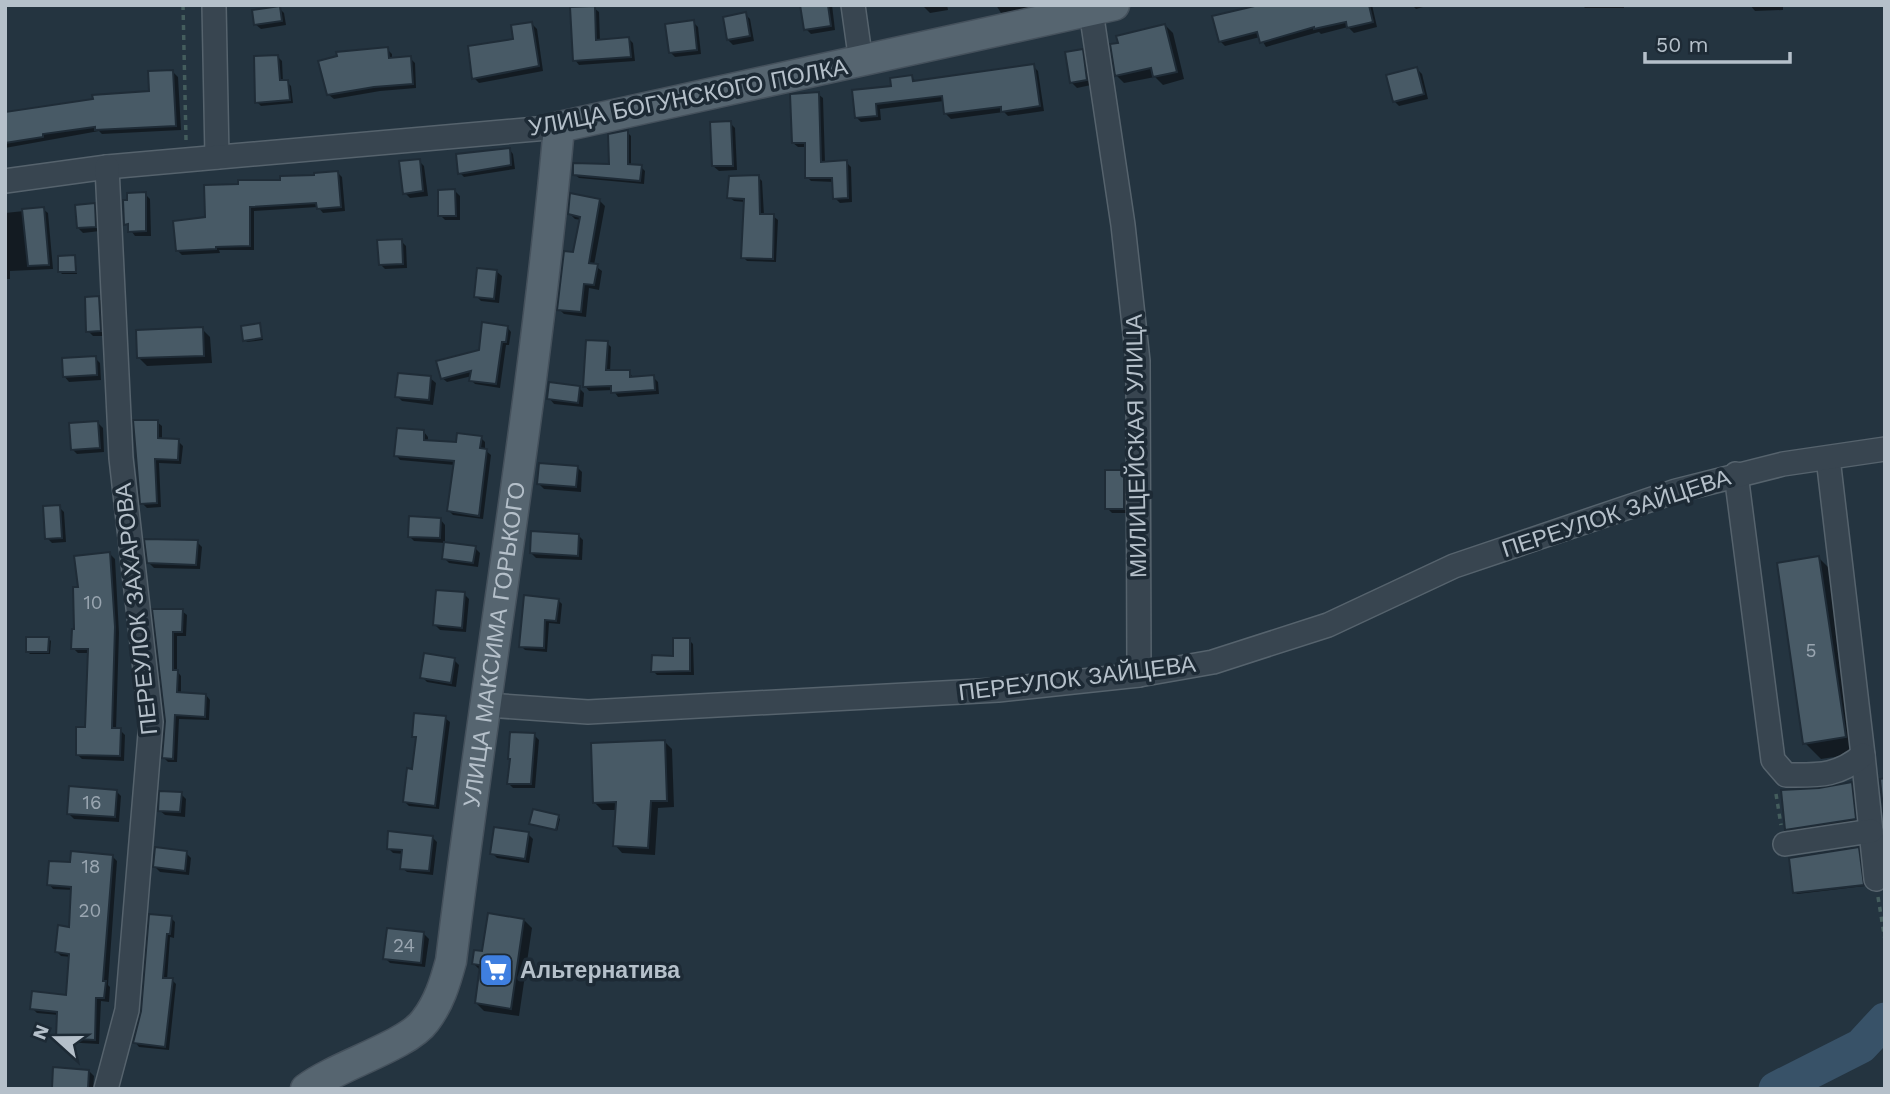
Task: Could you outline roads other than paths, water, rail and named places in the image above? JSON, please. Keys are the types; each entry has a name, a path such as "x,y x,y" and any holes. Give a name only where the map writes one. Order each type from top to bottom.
{"main road":[{"name":"УЛИЦА БОГУНСКОГО ПОЛКА","path":"559,127 1103,8"},
{"name":"УЛИЦА МАКСИМА ГОРЬКОГО","path":"306,1089 424,1024 439,1000 451,961 550,228 559,127"}],"street":[{"path":"214,5 218,157"},
{"path":"853,5 861,62"},
{"name":"МИЛИЦЕЙСКАЯ УЛИЦА","path":"1103,8 1138,360 1139,675"},
{"name":"УЛИЦА БОГУНСКОГО ПОЛКА","path":"5,181 107,167 559,127"},
{"name":"ПЕРЕУЛОК ЗАХАРОВА","path":"106,1089 127,1010 152,722 121,458 107,167"},
{"name":"ПЕРЕУЛОК ЗАЙЦЕВА","path":"487,705 587,712 998,690 1139,675 1213,662 1302,635 1454,566 1676,491 1783,464 1885,449"},
{"path":"1828,458 1876,880"},
{"path":"1736,474 1773,760 1786,775 1830,775 1851,765 1863,755"},
{"path":"1786,844 1871,831"}],"waterway":[{"path":"1776,1089 1861,1046 1885,1020"}],"place":[{"name":"Альтернатива","path":"496,970"}]}
